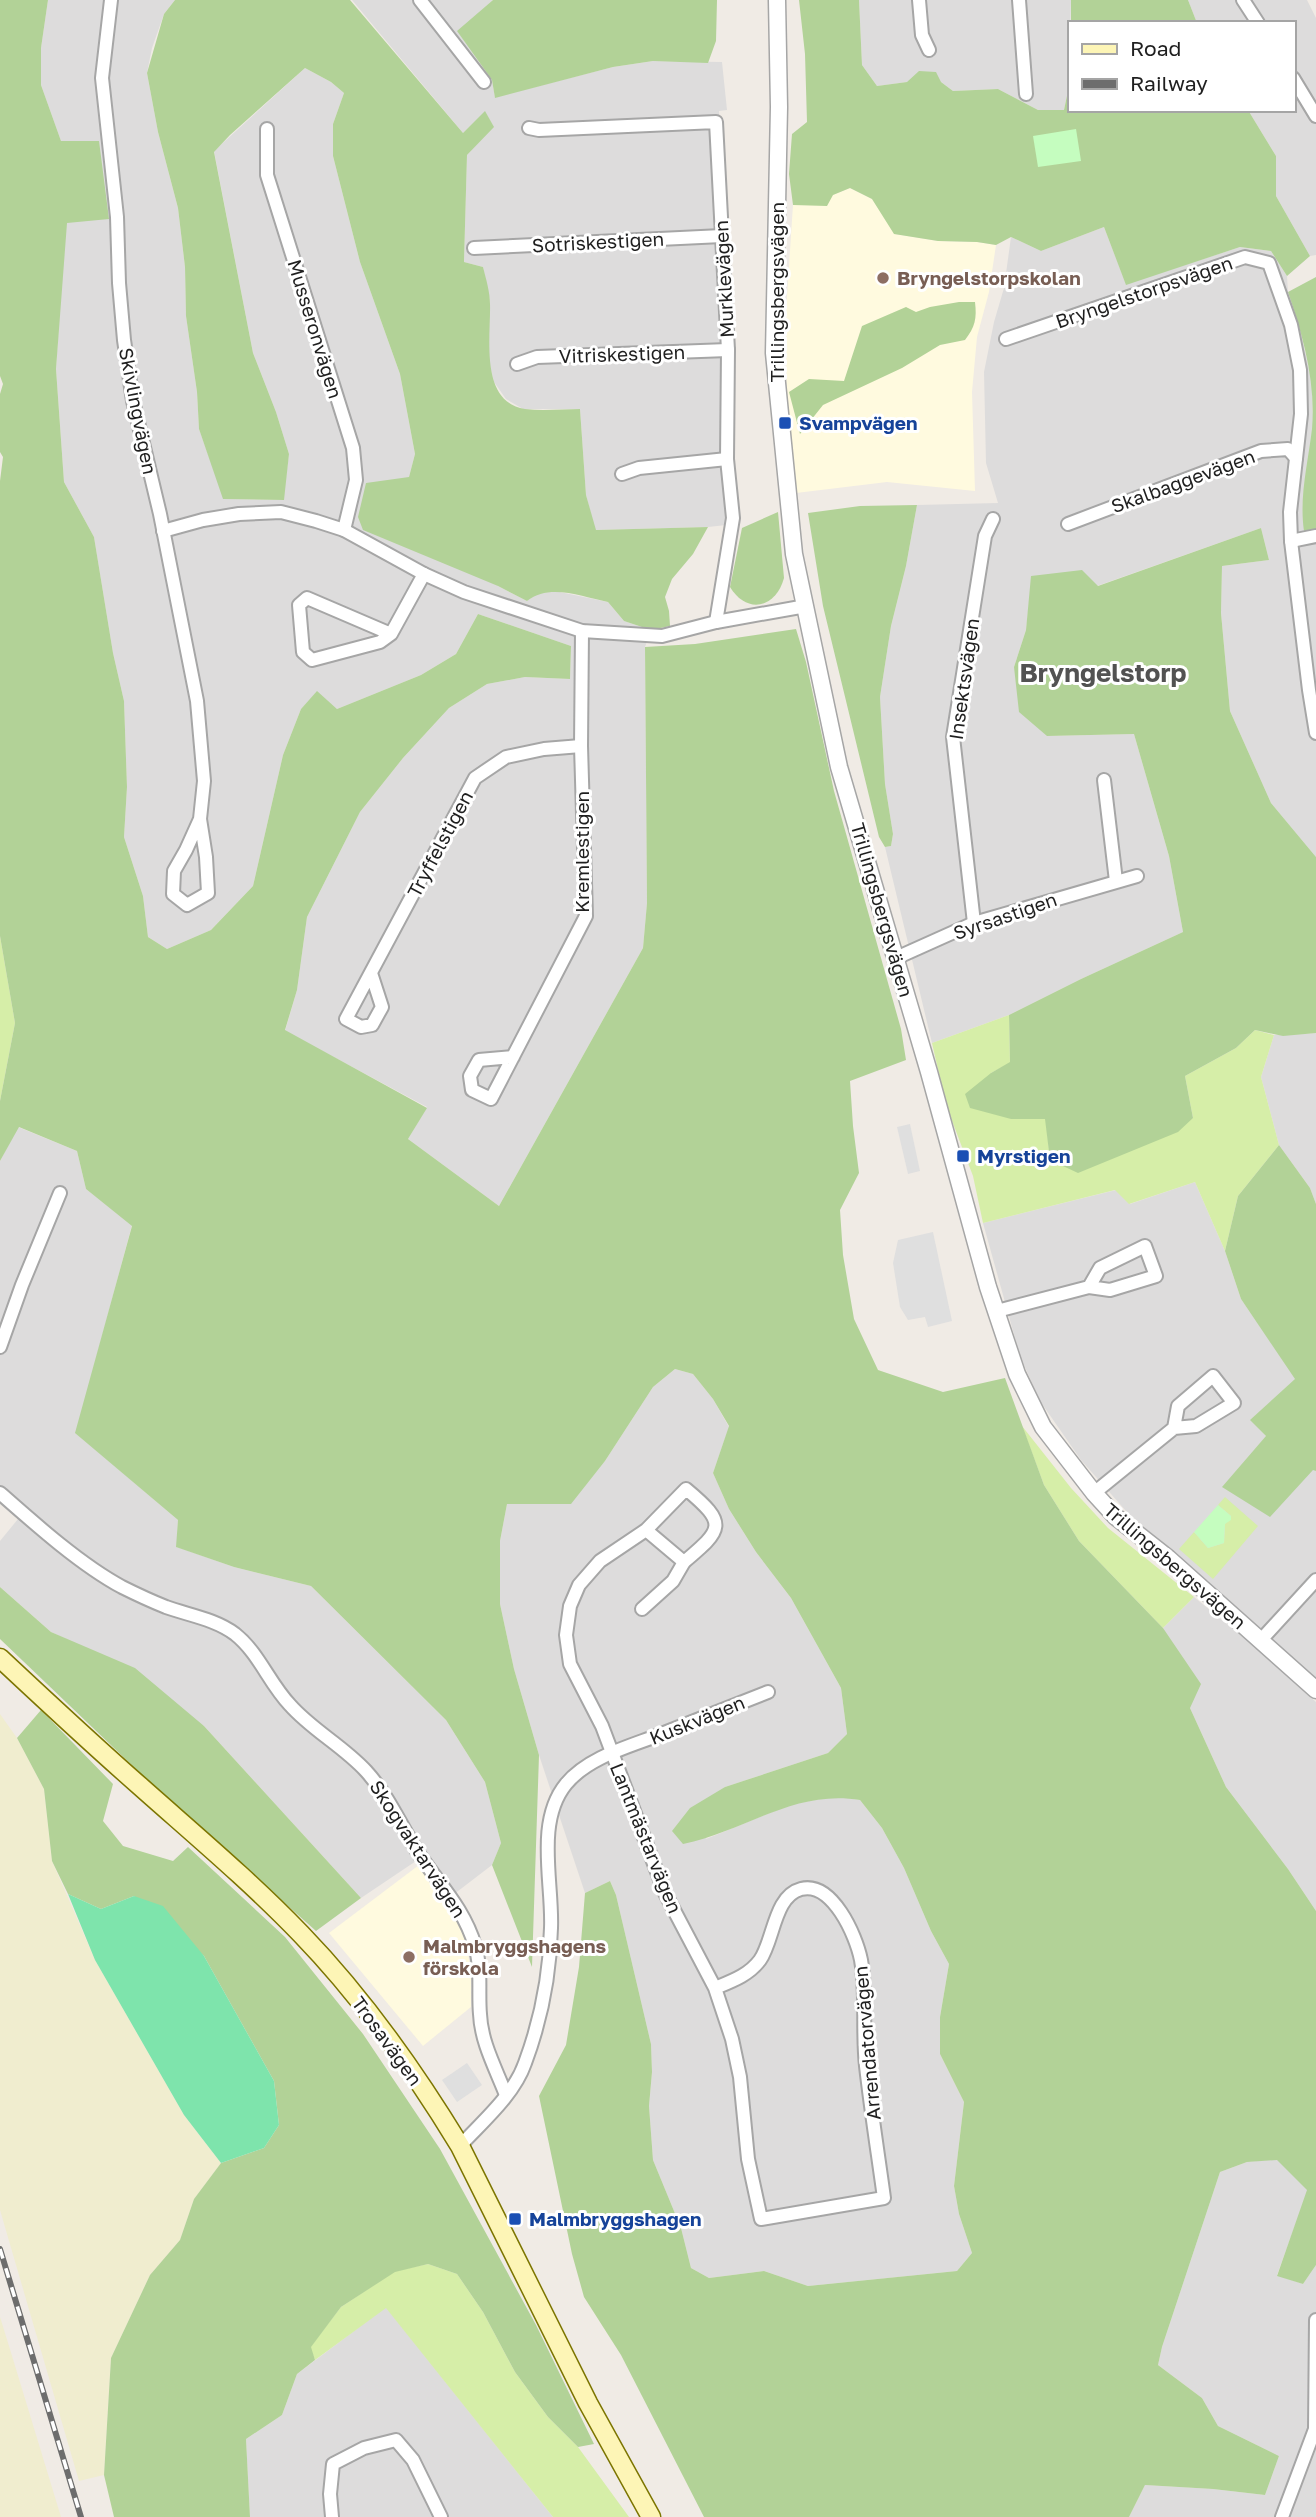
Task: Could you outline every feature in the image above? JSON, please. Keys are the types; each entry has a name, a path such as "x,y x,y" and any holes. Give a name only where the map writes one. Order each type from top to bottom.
{"main road":[{"name":"Trosavägen","path":"0,1658 254,1888 303,1936 349,1989 387,2039 437,2108 460,2146 588,2403 651,2517"}],"street":[{"name":"Skivlingvägen","path":"111,0 102,78 117,217 124,340 133,401 163,531 197,701 204,781 200,819 208,893 187,905 173,894 174,871 200,819"},
{"path":"420,0 484,82"},
{"name":"Trillingsbergsvägen","path":"777,0 779,107 774,353 794,554 839,766 1017,1374 1043,1427 1116,1517 1168,1558 1316,1690"},
{"path":"919,0 922,35 929,50"},
{"path":"1020,0 1026,94"},
{"path":"1242,0 1257,21"},
{"path":"1295,81 1316,116"},
{"name":"Murklevägen","path":"529,128 539,130 716,122 728,350 727,459 733,518 716,622"},
{"name":"Musseronvägen","path":"267,129 267,175 353,449 356,480 344,530"},
{"name":"Sotriskestigen","path":"474,248 722,236"},
{"name":"Bryngelstorpsvägen","path":"1006,339 1245,257 1269,263 1291,325 1300,370 1301,414 1290,512 1291,541 1316,733"},
{"name":"Vitriskestigen","path":"517,364 537,357 728,350"},
{"name":"Skalbaggevägen","path":"1068,524 1261,451 1288,449 1296,458"},
{"path":"622,474 639,468 727,459"},
{"path":"163,531 239,514 281,512 344,530 464,592 582,631 662,636 716,622 806,606"},
{"name":"Insektsvägen","path":"974,923 953,737 985,537 993,519"},
{"path":"1291,541 1316,536"},
{"path":"391,634 307,598 299,605 303,652 312,660 380,642 391,634 424,573"},
{"name":"Kremlestigen","path":"513,1056 586,916 581,746 582,631"},
{"name":"Tryffelstigen","path":"370,973 475,778 506,757 544,749 581,746"},
{"path":"1104,780 1116,881"},
{"name":"Syrsastigen","path":"896,958 974,923 1137,876"},
{"path":"0,1347 60,1193"},
{"path":"997,1311 1088,1287 1110,1290 1156,1276 1145,1246 1100,1268 1088,1287"},
{"path":"1094,1493 1174,1428 1196,1426 1234,1403 1213,1376 1178,1406 1174,1428"},
{"name":"Lantmästarvägen","path":"642,1609 673,1581 684,1562 712,1537 715,1518 710,1509 686,1489 646,1530 600,1561 579,1585 570,1606 566,1635 570,1664 602,1726 665,1892 715,1988 732,2039 740,2077 748,2159 761,2219"},
{"name":"Skogvaktarvägen","path":"0,1493 85,1562 120,1586 164,1606 210,1621 233,1633 254,1653 290,1706 365,1770 385,1794 419,1853 451,1895 468,1925 478,1959 480,2017 486,2045 506,2095"},
{"path":"646,1530 684,1562"},
{"path":"1260,1641 1316,1580"},
{"name":"Kuskvägen","path":"460,2146 506,2095 524,2066 539,2019 547,1980 551,1927 548,1838 554,1806 566,1784 586,1767 612,1754 768,1692"},
{"name":"Arrendatorvägen","path":"715,1988 744,1975 759,1961 770,1942 779,1912 790,1894 803,1888 818,1889 829,1897 852,1935 861,1959 864,2048 884,2198 761,2219"},
{"path":"1282,2517 1315,2429 1316,2319"},
{"path":"332,2517 330,2494 333,2464 364,2448 396,2440 413,2460 441,2517"}],"shaded area":[{"path":"48,0 175,0 164,14 152,48 147,73 158,132 178,208 185,267 186,316 197,392 199,429 224,499 283,500 289,454 253,353 214,151 305,68 331,82 344,93 333,124 333,156 360,262 400,374 415,454 409,477 498,586 527,601 536,594 555,591 608,602 624,621 651,630 645,647 647,903 643,948 499,1206 408,1139 427,1107 285,1031 297,990 307,917 360,812 403,758 449,708 487,684 525,677 570,679 571,646 478,614 456,654 421,675 337,709 317,692 301,709 283,755 253,886 211,930 167,949 148,937 143,896 124,837 127,787 124,701 113,653 94,537 64,482 56,369 60,304 61,141 41,85 41,48"},
{"path":"352,0 493,0 458,32 492,80 495,97 613,67 653,61 722,62 727,110 719,111 732,353 735,524 595,530 586,495 580,409 523,409 506,399 494,382 488,358 490,301 483,267 464,262 467,155 493,126 485,112 463,133"},
{"path":"859,0 1071,0 1071,21 1068,21 1068,91 1064,110 1038,110 998,89 953,91 941,82 907,82 877,86 862,65"},
{"path":"1188,0 1307,0 1316,18 1316,255 1310,256 1276,196 1276,156 1249,112 1295,112 1295,21 1196,21"},
{"path":"850,188 872,199 895,234 938,241 996,245 989,292 977,337 972,392 975,491 887,482 796,493 787,405 785,327 793,205 808,205"},
{"path":"1104,227 1126,284 1240,247 1271,251 1287,276 1288,292 1299,324 1312,381 1316,531 1316,857 1271,803 1230,711 1221,613 1222,566 1269,560 1261,528 1097,586 1032,576 1026,630 1014,667 1047,736 1134,734 1169,856 1183,932 1009,1015 932,1043 885,847 891,846 893,834 885,784 880,697 891,626 917,505 998,503 986,463 984,372 1004,288 1011,237 1041,251"},
{"path":"1316,1033 1316,1204 1310,1188 1279,1145 1261,1077 1274,1035"},
{"path":"910,1124 920,1171 908,1174 897,1127"},
{"path":"18,1127 77,1151 86,1189 132,1225 76,1433 178,1520 177,1547 234,1567 311,1586 446,1720 485,1782 501,1843 492,1865 449,1898 419,1859 361,1898 204,1726 90,1650 51,1632 0,1587 0,1541 18,1519 0,1504 0,1161"},
{"path":"1195,1182 1225,1251 1241,1299 1296,1379 1251,1420 1266,1436 1316,1471 1316,1680 1126,1511 1081,1460 1040,1401 1020,1356 983,1223 1116,1190 1130,1204"},
{"path":"933,1232 952,1321 928,1327 925,1317 908,1320 900,1307 893,1263 898,1240"},
{"path":"675,1369 693,1374 713,1399 729,1427 713,1473 729,1509 756,1552 791,1598 841,1688 847,1734 828,1753 725,1787 706,1839 789,1805 835,1796 860,1800 882,1828 949,1964 940,2017 940,2054 964,2102 954,2186 959,2214 972,2253 957,2271 808,2286 764,2271 709,2278 691,2268 681,2228 653,2160 649,2106 651,2044 616,1895 610,1881 585,1893 539,1755 514,1669 500,1604 500,1541 507,1504 571,1503 605,1461 653,1387"},
{"path":"1194,1597 1316,1702 1316,1911 1226,1787 1190,1708 1163,1628"},
{"path":"0,1714 17,1738 44,1789 52,1861 95,1960 184,2115 221,2163 194,2199 180,2240 150,2275 111,2358 104,2475 79,2481 0,2210"},
{"name":"Malmbryggshagens förskola","path":"419,1865 450,1906 466,1941 471,1973 471,2007 423,2046 329,1933"},
{"path":"467,2063 482,2085 457,2102 442,2080"},
{"path":"1277,2159 1308,2190 1277,2275 1303,2284 1316,2265 1316,2517 1129,2517 1145,2485 1265,2495 1279,2456 1218,2426 1202,2398 1158,2365 1220,2172 1247,2162"},
{"path":"386,2307 553,2517 250,2517 246,2439 282,2415 297,2374"},
{"path":"0,2317 9,2346 61,2517 0,2517"}],"green space":[{"path":"0,0 48,0 41,48 41,85 61,141 99,141 109,219 67,223 56,369 64,482 94,537 113,653 124,701 127,787 124,837 143,896 148,937 167,949 211,930 253,886 283,755 301,709 317,691 337,709 421,675 456,654 478,614 571,646 570,679 525,677 487,684 449,708 403,758 360,812 307,917 297,990 285,1030 427,1108 408,1139 499,1206 643,948 647,903 645,647 695,644 796,629 806,662 834,791 901,1029 906,1060 850,1081 859,1173 840,1210 843,1255 854,1319 878,1370 943,1392 1005,1378 1044,1485 1079,1541 1163,1628 1201,1684 1190,1708 1226,1787 1316,1911 1316,2265 1303,2284 1277,2276 1307,2190 1277,2160 1247,2162 1220,2172 1158,2365 1202,2398 1218,2426 1279,2456 1265,2495 1145,2485 1129,2517 704,2517 621,2355 584,2297 572,2254 539,2096 566,2045 579,1967 585,1893 610,1881 616,1895 651,2044 649,2106 653,2160 681,2228 691,2268 709,2278 764,2271 808,2286 957,2271 972,2253 959,2214 954,2186 964,2102 940,2054 940,2017 949,1964 882,1828 860,1800 836,1798 813,1800 792,1806 683,1844 672,1831 690,1808 725,1787 828,1753 847,1734 841,1688 791,1598 756,1552 729,1509 713,1473 729,1426 713,1399 693,1374 675,1369 653,1387 605,1461 571,1504 507,1504 500,1541 500,1604 514,1669 539,1755 532,1967 492,1865 501,1843 485,1782 446,1720 311,1586 234,1567 176,1547 178,1520 75,1433 132,1226 86,1189 77,1151 19,1127 0,1161 0,1101 15,1023 0,936 0,481 3,457 0,452 0,394 3,384 0,376"},
{"path":"175,0 350,0 463,133 485,111 494,127 467,155 464,262 483,267 487,281 490,299 489,349 494,381 500,394 510,404 525,409 580,409 586,495 596,530 708,527 693,554 672,579 665,597 670,626 651,630 624,621 608,602 566,593 546,593 527,601 498,586 363,530 358,517 366,483 409,477 415,454 400,374 360,262 333,156 333,124 344,93 331,82 305,68 214,152 253,353 289,454 284,500 223,499 199,429 197,392 186,316 185,267 178,208 158,132 147,73 164,14"},
{"path":"493,0 717,0 716,41 708,63 653,61 613,67 495,98 492,80 457,31"},
{"path":"799,0 859,0 862,65 877,86 907,82 919,71 936,72 941,82 953,91 998,89 1038,110 1064,110 1068,91 1068,112 1249,112 1276,156 1276,196 1310,256 1287,276 1271,251 1240,247 1126,285 1104,227 1041,251 1011,237 996,245 938,241 894,234 872,199 850,188 833,195 827,206 793,205 789,174 792,134 807,122 805,54"},
{"path":"1071,0 1188,0 1196,21 1071,21"},
{"path":"1076,129 1081,161 1038,167 1033,136"},
{"path":"1316,277 1316,531 1304,531 1303,493 1312,429 1312,394 1303,342 1288,292"},
{"path":"959,302 975,302 974,322 965,340 940,345 902,368 823,405 800,434 789,392 809,379 844,381 862,326 906,307 916,312"},
{"path":"917,505 891,626 880,697 885,784 893,834 891,846 885,847 879,837 823,606 808,513 860,506"},
{"path":"778,512 784,578 775,596 768,601 760,604 744,602 730,587 742,528"},
{"path":"1261,528 1269,560 1222,566 1221,613 1230,711 1271,803 1316,857 1316,1033 1283,1036 1255,1030 1236,1048 1185,1076 1193,1118 1178,1132 1078,1173 1050,1160 1045,1119 1011,1119 970,1108 965,1094 1010,1062 1009,1015 1183,932 1169,856 1134,734 1047,736 1019,712 1014,667 1026,630 1031,576 1082,570 1098,586"},
{"path":"0,936 15,1023 0,1101"},
{"path":"1009,1015 1010,1063 991,1073 1011,1119 1046,1119 1050,1160 1193,1118 1185,1076 1236,1048 1255,1030 1274,1035 1261,1077 1279,1145 1238,1196 1225,1251 1195,1182 1129,1204 1115,1190 983,1223 973,1176 946,1105 932,1043"},
{"path":"1279,1145 1310,1188 1316,1204 1316,1471 1313,1470 1270,1517 1222,1487 1266,1436 1250,1420 1295,1379 1241,1299 1225,1251 1238,1196"},
{"path":"1022,1426 1071,1488 1108,1528 1194,1597 1163,1628 1079,1541 1044,1485"},
{"path":"1225,1497 1258,1526 1213,1579 1179,1549 1194,1532 1208,1548 1224,1543 1225,1524 1231,1516 1218,1505"},
{"path":"1218,1505 1231,1516 1231,1520 1225,1524 1224,1543 1208,1548 1194,1532"},
{"path":"0,1587 51,1632 135,1668 204,1726 361,1898 316,1931 161,1793 0,1639"},
{"path":"41,1710 113,1784 103,1821 123,1846 173,1861 188,1847 285,1937 363,2034 440,2149 536,2325 594,2444 578,2447 548,2417 515,2372 483,2312 457,2274 428,2264 395,2272 341,2307 311,2347 315,2360 297,2374 282,2415 246,2439 250,2517 114,2517 104,2475 111,2358 150,2275 180,2240 194,2199 221,2163 264,2148 279,2125 274,2081 204,1956 134,1896 101,1909 68,1894 52,1861 44,1789 17,1738"},
{"path":"68,1894 101,1909 134,1896 163,1906 204,1956 274,2081 279,2125 264,2148 221,2163 184,2115 95,1960"},
{"path":"428,2264 457,2274 483,2312 515,2372 548,2417 578,2447 629,2517 553,2517 386,2308 315,2360 310,2347 341,2307 395,2271"}],"railway":[{"path":"0,2249 81,2517"}],"place":[{"name":"Bryngelstorpskolan","path":"883,278"},
{"name":"Svampvägen","path":"785,423"},
{"name":"Myrstigen","path":"963,1156"},
{"name":"Malmbryggshagens förskola","path":"409,1957"},
{"name":"Malmbryggshagen","path":"515,2219"}],"district":[{"name":"Bryngelstorp","path":"1103,673"}]}
